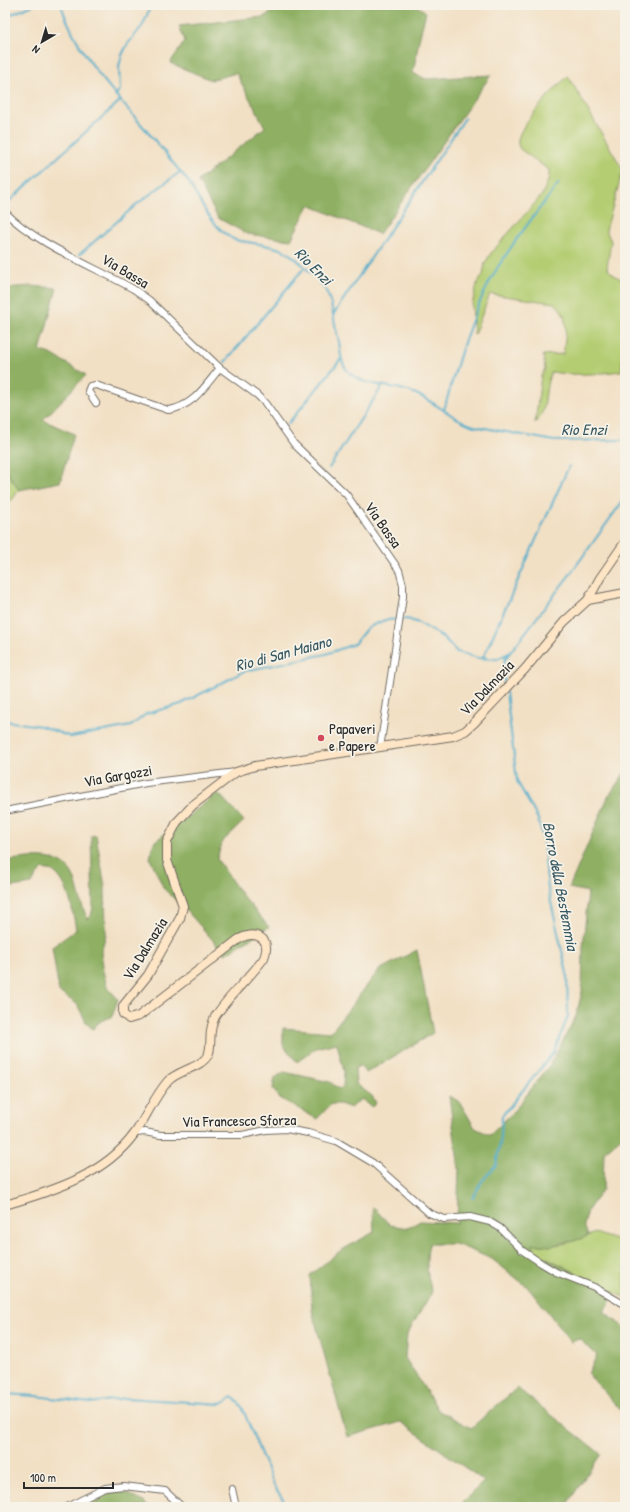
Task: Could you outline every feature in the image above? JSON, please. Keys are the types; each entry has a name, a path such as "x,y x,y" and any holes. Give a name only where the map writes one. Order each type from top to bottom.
{"main road":[{"path":"588,600 600,578 625,542"},
{"path":"588,600 625,593"},
{"name":"Via Dalmazia","path":"5,1205 60,1188 96,1169 115,1156 136,1133 160,1092 169,1080 207,1057 210,1050 210,1030 216,1017 261,963 266,953 266,944 263,940 259,936 249,934 239,939 139,1016 129,1018 123,1014 123,1006 148,975 180,918 183,906 167,860 167,842 177,822 193,805 236,772 286,761 453,736 465,731 502,694 564,622 588,600"}],"street":[{"name":"Via Bassa","path":"5,212 23,228 38,238 135,290 149,300 220,368 266,403 294,444 346,494 399,570 403,585 402,612 380,748"},
{"path":"96,403 88,391 90,386 96,385 168,410 179,409 189,404 220,368"},
{"name":"Via Gargozzi","path":"5,811 146,784 236,772"},
{"name":"Via Francesco Sforza","path":"136,1133 145,1132 160,1135 242,1135 266,1130 286,1129 308,1133 336,1141 373,1163 428,1213 444,1219 470,1217 481,1219 500,1228 523,1251 556,1272 594,1288 625,1305"},
{"path":"67,1507 105,1488 124,1486 165,1491 182,1507"},
{"path":"232,1489 236,1507"}],"green space":[{"path":"280,5 416,5 426,12 413,73 426,79 491,75 379,234 309,205 291,240 247,234 218,218 198,181 265,127 236,73 211,80 170,63 185,41 179,26 263,17 280,8"},
{"path":"568,76 623,170 606,230 611,241 607,268 615,276 625,281 625,333 621,371 586,374 552,372 547,384 543,411 535,423 541,376 545,369 543,355 563,354 566,326 563,314 554,303 490,294 474,335 472,305 477,284 483,275 485,263 491,253 542,195 549,178 549,170 520,149 518,140 520,133 547,97"},
{"path":"32,286 57,288 40,351 51,354 86,375 43,420 74,434 60,482 19,490 5,469 5,288"},
{"path":"5,469 19,490 12,500 5,503"},
{"path":"625,772 625,1134 604,1152 603,1189 588,1210 584,1225 588,1236 574,1241 549,1246 533,1244 534,1252 615,1293 604,1312 625,1328 625,1413 624,1414 588,1374 597,1355 579,1339 571,1342 530,1289 492,1259 456,1244 429,1244 427,1268 432,1292 407,1334 405,1358 439,1411 471,1428 517,1388 601,1454 565,1507 458,1507 484,1481 401,1422 347,1437 312,1310 310,1275 340,1251 374,1232 373,1207 390,1225 408,1228 420,1221 457,1223 459,1169 449,1096 459,1101 475,1128 490,1135 513,1112 550,1065 576,1016 582,992 583,947 588,892 569,888 608,797"},
{"path":"218,793 244,821 222,842 217,859 241,894 269,927 225,954 187,911 164,889 150,858 154,842"},
{"path":"96,835 105,887 106,934 101,952 102,967 107,987 118,999 112,1017 101,1021 93,1029 87,1024 77,1004 59,992 52,947 76,930 70,899 64,884 54,872 43,869 36,876 32,884 5,888 5,861 42,858 60,862 67,867 73,875 88,919 91,916 93,907 91,836"},
{"path":"417,950 433,1033 366,1073 360,1066 355,1068 356,1084 372,1096 376,1103 372,1107 361,1099 351,1108 340,1104 331,1104 317,1119 278,1097 273,1088 275,1078 284,1072 330,1082 339,1089 343,1087 344,1072 337,1043 316,1048 297,1062 283,1045 283,1028 331,1032 379,970"},
{"path":"595,1233 625,1243 625,1298 534,1251 533,1244 558,1245"},
{"path":"122,1491 144,1502 148,1507 86,1507 97,1498"}],"waterway":[{"path":"5,17 33,5"},
{"name":"Rio Enzi","path":"61,5 70,28 82,50 96,70 190,184 209,216 220,230 235,240 269,246 286,252 300,262 320,283 330,300 342,362 352,375 368,383 403,389 419,395 458,419 474,426 554,441 625,440"},
{"path":"115,95 120,90 119,66 122,55 127,45 143,25 151,5"},
{"path":"5,205 120,101"},
{"path":"333,315 465,118"},
{"path":"79,255 137,204 180,172"},
{"path":"444,410 466,337 480,300 498,267 512,246 559,183"},
{"path":"225,362 304,268"},
{"path":"287,425 341,359"},
{"path":"329,468 383,385"},
{"path":"483,658 569,466"},
{"name":"Borro della Bestemmia","path":"505,686 503,672 505,659 568,577 625,498"},
{"name":"Rio di San Maiano","path":"5,721 41,726 71,737 131,726 146,714 181,704 245,671 326,654 354,644 367,628 385,620 407,619 419,623 444,638 457,652 478,658 497,659 509,653"},
{"name":"Borro della Bestemmia","path":"473,1198 482,1181 496,1165 501,1137 502,1116 554,1052 568,1016 567,973 548,889 543,838 538,819 517,781 506,692"},
{"path":"5,1394 36,1396 90,1403 126,1398 222,1404 233,1397 242,1407 273,1484 288,1507"}],"place":[{"name":"Papaveri e Papere","path":"321,738"}]}
